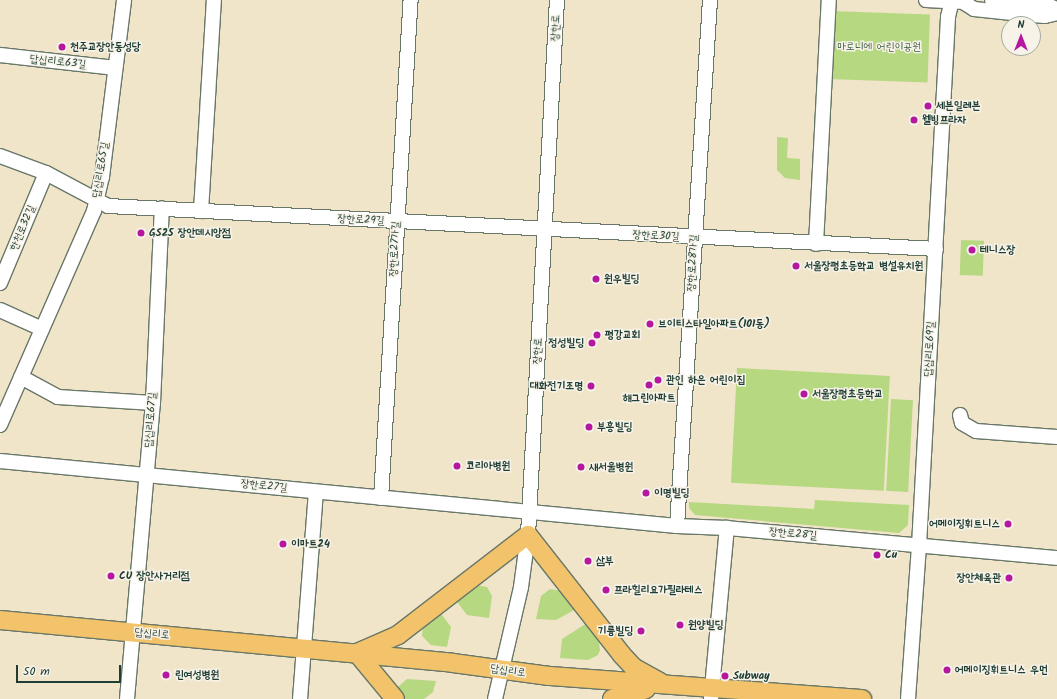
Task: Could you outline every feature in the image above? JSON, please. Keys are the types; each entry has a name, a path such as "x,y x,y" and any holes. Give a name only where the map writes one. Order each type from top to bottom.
{"main road":[{"path":"395,699 357,653 398,635 528,535 622,655 633,667 664,685"},
{"name":"답십리로","path":"0,620 357,653 549,676 664,685 712,693 862,699"},
{"path":"612,699 664,685"}],"street":[{"name":"답십리로65길","path":"0,425 94,211 97,200 124,0"},
{"path":"201,211 214,0"},
{"name":"장한로27가길","path":"381,498 411,0"},
{"name":"장한로","path":"495,699 520,587 528,535 557,0"},
{"name":"장한로28가길","path":"677,526 710,0"},
{"path":"816,244 829,0"},
{"path":"926,0 959,1 974,9 1031,15 1045,16 1057,12"},
{"path":"992,0 1045,4 1057,9"},
{"name":"답십리로69길","path":"908,699 920,546 948,17 959,1"},
{"name":"답십리로63길","path":"0,55 115,68"},
{"path":"0,156 46,173 97,200"},
{"name":"한천로32길","path":"0,283 46,173"},
{"name":"장한로29길","path":"97,200 108,206 544,230"},
{"name":"답십리로67길","path":"127,699 153,403 162,208"},
{"name":"장한로30길","path":"544,230 936,249"},
{"path":"0,310 42,329"},
{"path":"21,377 58,397 153,403"},
{"path":"960,415 962,423 976,431 1057,437"},
{"name":"장한로27길","path":"0,460 316,492 529,511"},
{"path":"300,699 316,492"},
{"name":"장한로28길","path":"529,511 677,526 727,528 1057,558"},
{"path":"712,693 727,528"}],"green space":[{"name":"마로니에 어린이공원","path":"831,11 930,14 928,82 829,79"},
{"path":"777,137 788,138 787,158 800,159 800,180 785,178 777,170"},
{"name":"테니스장","path":"961,240 984,241 983,276 960,275"},
{"path":"737,368 890,376 884,491 731,483"},
{"path":"891,399 913,400 908,492 886,491"},
{"path":"815,500 909,505 908,525 899,533 695,515 689,508 689,502 814,509"},
{"path":"476,585 487,587 492,596 489,618 467,615 455,599"},
{"path":"550,589 561,591 576,609 556,620 536,619 541,596"},
{"path":"439,611 451,627 447,647 431,645 422,636 423,626"},
{"path":"587,623 598,636 600,650 598,655 588,660 560,658 562,639"},
{"path":"407,679 436,681 433,692 424,699 401,699 398,687"}],"place":[{"name":"천주교장안동성당","path":"62,47"},
{"name":"세븐일레븐","path":"928,106"},
{"name":"웰빙프라자","path":"914,120"},
{"name":"GS25 장안데시앙점","path":"141,233"},
{"name":"테니스장","path":"972,250"},
{"name":"서울장평초등학교 병설유치원","path":"796,266"},
{"name":"원우빌딩","path":"596,279"},
{"name":"브이티스타일아파트(101동)","path":"650,324"},
{"name":"평강교회","path":"597,335"},
{"name":"정성빌딩","path":"592,343"},
{"name":"관인 하은 어린이집","path":"658,380"},
{"name":"해그린아파트","path":"649,385"},
{"name":"대화전기조명","path":"591,386"},
{"name":"서울장평초등학교","path":"804,394"},
{"name":"부흥빌딩","path":"589,427"},
{"name":"코리아병원","path":"457,466"},
{"name":"새서울병원","path":"581,467"},
{"name":"이명빌딩","path":"646,493"},
{"name":"어메이징휘트니스","path":"1008,524"},
{"name":"이마트24","path":"283,544"},
{"name":"Cu","path":"877,555"},
{"name":"삼부","path":"588,561"},
{"name":"CU 장안사거리점","path":"111,576"},
{"name":"장안체육관","path":"1009,578"},
{"name":"프라힐리요가필라테스","path":"606,590"},
{"name":"원양빌딩","path":"680,625"},
{"name":"기륭빌딩","path":"641,631"},
{"name":"어메이징휘트니스 우먼","path":"947,670"},
{"name":"린여성병원","path":"166,675"},
{"name":"Subway","path":"725,676"}]}
